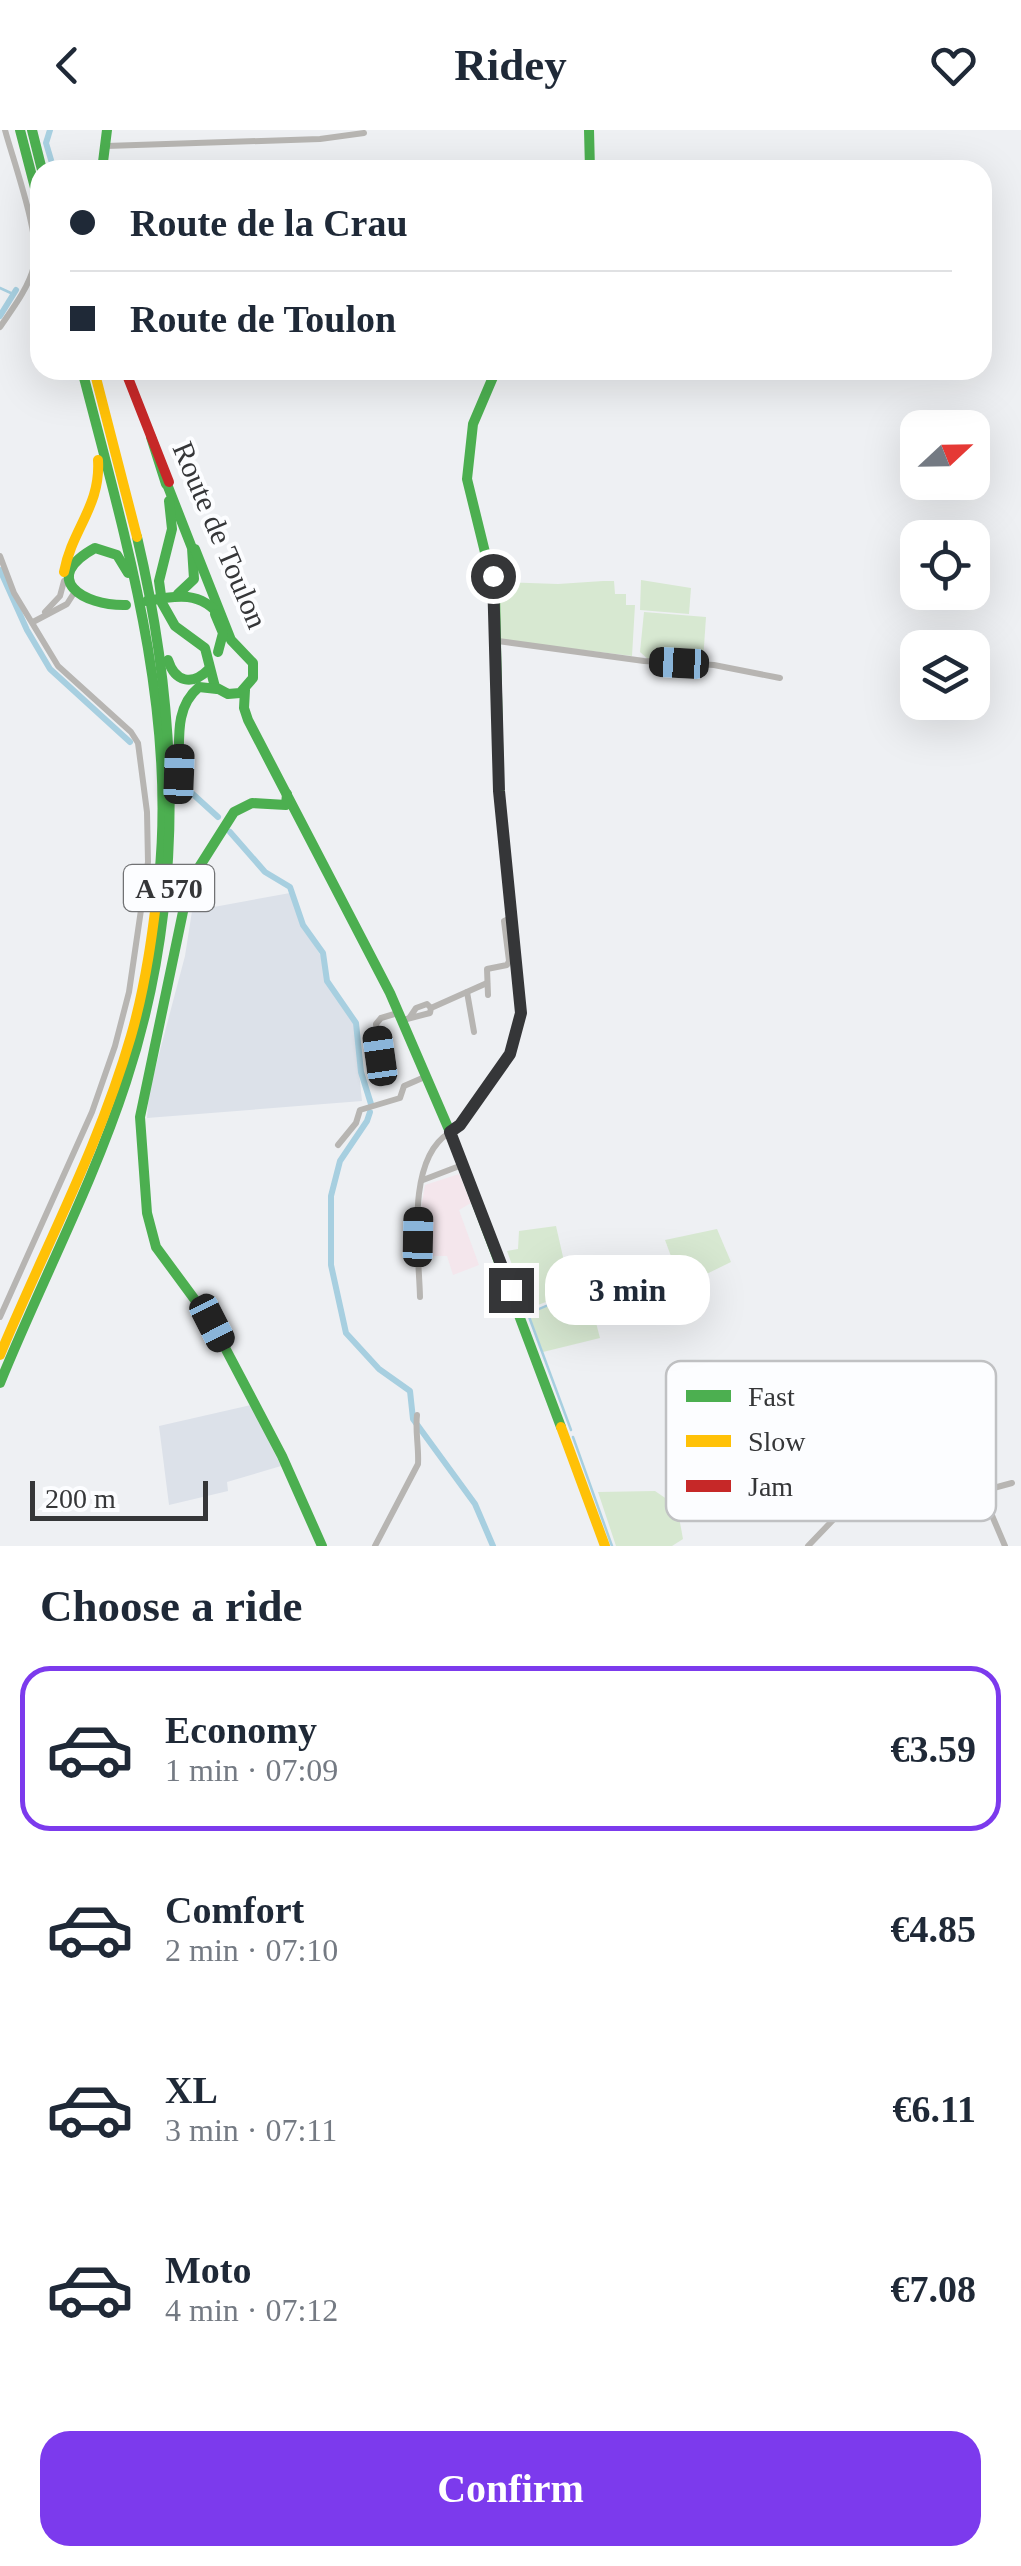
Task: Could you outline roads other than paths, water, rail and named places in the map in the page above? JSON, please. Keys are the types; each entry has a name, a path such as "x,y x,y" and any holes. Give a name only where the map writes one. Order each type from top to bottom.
{"main road":[{"path":"20,130 30,168"},
{"path":"32,130 40,160"},
{"path":"103,160 107,130"},
{"path":"590,130 590,160"},
{"path":"82,380 100,484 67,556 64,581 70,596 94,611 192,594 204,598 221,617"},
{"name":"A 570","path":"0,1355 97,1134 122,1064 142,988 161,843 161,744 149,651 118,508 83,380"},
{"name":"A 570","path":"0,1383 105,1142 127,1082 152,990 168,894 172,770 162,663 142,560 98,380"},
{"path":"99,380 148,562 170,668 178,679 190,682 202,678 218,652 223,633 214,613 203,602 178,594"},
{"name":"Route de Toulon","path":"128,380 221,617 231,640 244,652"},
{"path":"455,1128 510,1054 519,1029 520,990 499,791 493,576 471,503 467,459 473,424 492,380"},
{"name":"Route de Toulon","path":"151,437 165,479 172,530 159,580 162,603 176,626 206,648 209,666"},
{"path":"165,479 192,548 195,568 190,586 178,594"},
{"path":"70,596 71,570 82,553 101,548 121,559 133,591 148,674 161,843"},
{"path":"70,596 98,605 128,605"},
{"path":"218,652 231,648 244,652 254,670 245,690 248,720 328,876"},
{"path":"209,666 404,1017 455,1128 458,1152 606,1546"},
{"path":"168,894 175,854 182,708 195,689 245,690"},
{"path":"286,799 252,802 234,812 190,883 142,1103 144,1168 147,1213 156,1247 212,1323 282,1456 322,1546"}],"street":[{"path":"5,130 30,223"},
{"path":"105,146 320,139 364,133"},
{"path":"0,327 21,298 30,277"},
{"path":"0,556 14,593 58,666 138,742 147,812 148,862 128,992 103,1082 0,1317"},
{"path":"32,622 70,596"},
{"path":"32,622 70,596"},
{"path":"496,641 644,661 714,665 780,678"},
{"path":"488,994 487,969 507,965 509,961 504,921 512,918"},
{"path":"380,1056 376,1024 381,1018 404,1017 416,1008 427,1004 431,1008 487,983"},
{"path":"468,992 474,1032"},
{"path":"338,1145 356,1124 360,1110 400,1098 404,1086 428,1075"},
{"path":"420,1297 418,1219 422,1180 436,1142 455,1128"},
{"path":"422,1180 463,1165"},
{"path":"375,1546 418,1464 417,1420"},
{"path":"996,1487 1012,1482"},
{"path":"808,1546 832,1521"},
{"path":"994,1521 1005,1546"}],"waterway":[{"path":"50,130 46,143 51,160"},
{"path":"0,288 13,294"},
{"path":"0,316 16,290"},
{"path":"0,570 50,669 130,742"},
{"path":"184,786 218,817"},
{"path":"230,832 265,872 290,887 303,925 323,953 327,981 356,1023 361,1072 371,1104"},
{"path":"370,1112 340,1161 331,1196 331,1265 346,1333 379,1369 410,1391 413,1419 475,1504 493,1546"},
{"path":"571,1430 528,1314 580,1297 633,1313"},
{"path":"573,1437 612,1546"}]}
